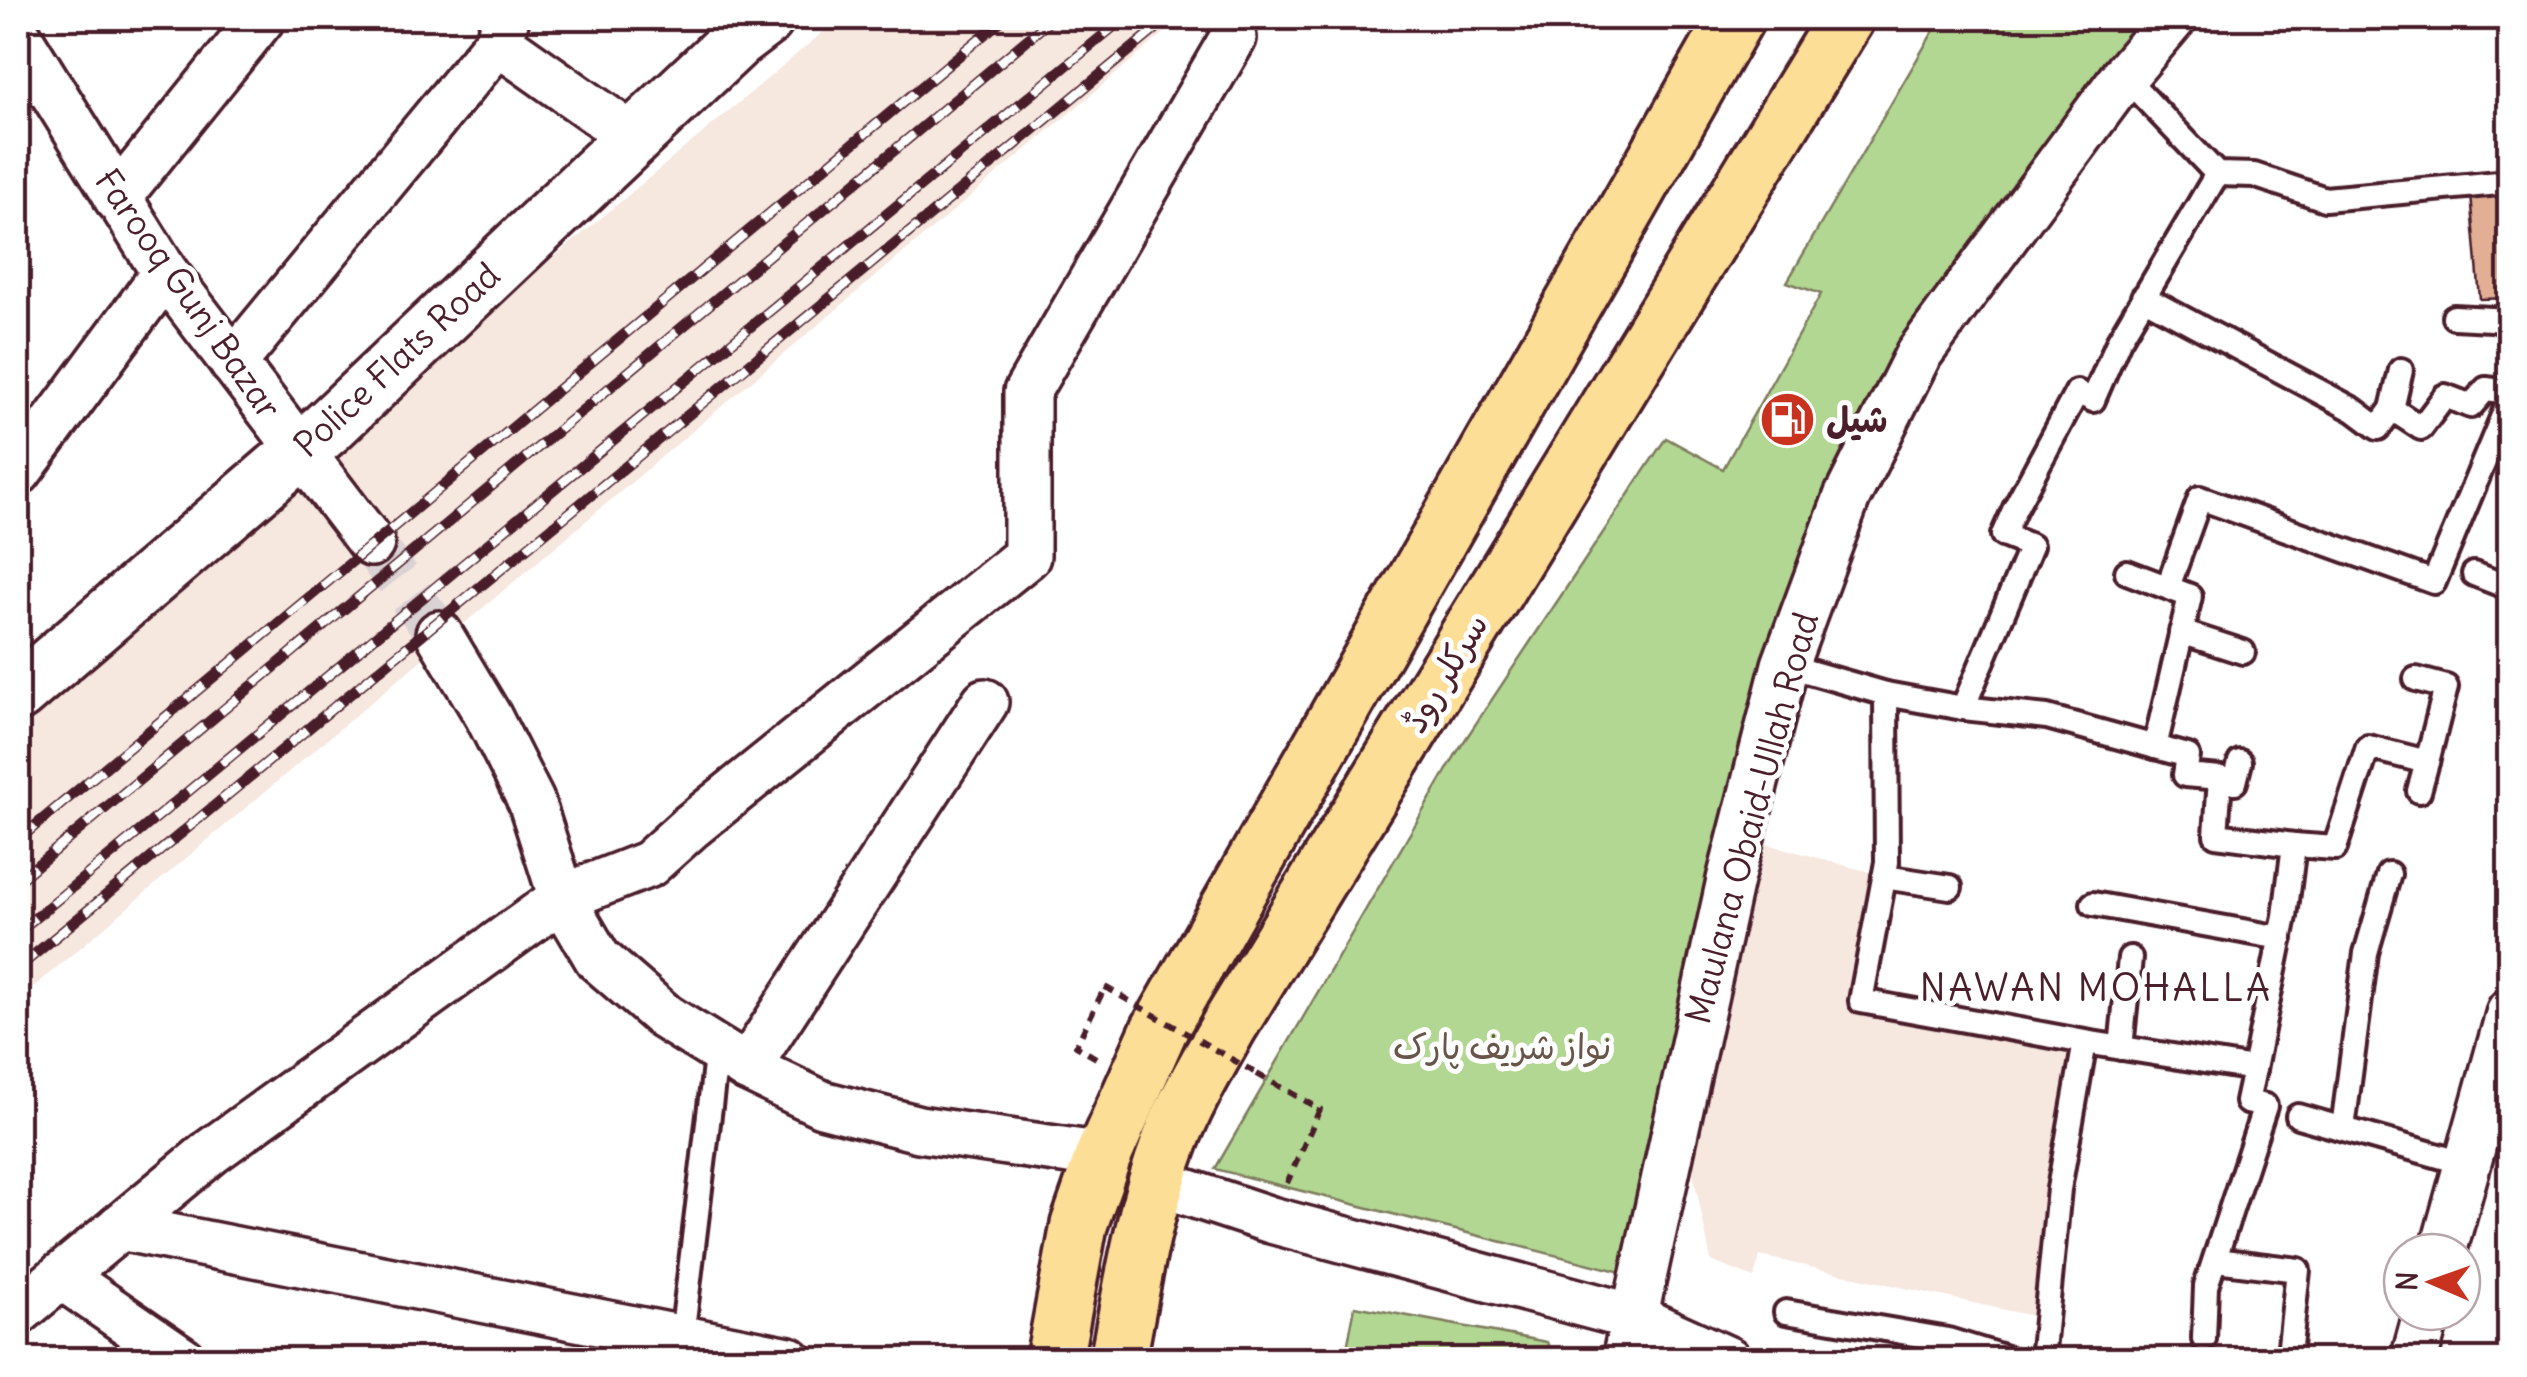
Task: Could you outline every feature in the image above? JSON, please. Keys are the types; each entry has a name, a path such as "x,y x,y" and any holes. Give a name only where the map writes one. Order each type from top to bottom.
{"main road":[{"name":"سرکلر روڈ","path":"1054,1360 1080,1226 1103,1156 1159,1030 1736,18"},
{"name":"سرکلر روڈ","path":"1118,1360 1141,1236 1156,1182 1192,1093 1846,18"},
{"path":"1645,179 1720,225"}],"street":[{"path":"116,198 262,18"},
{"name":"Police Flats Road","path":"18,693 302,450 737,40 766,18"},
{"name":"Maulana Obaid-Ullah Road","path":"1629,1338 1730,880 1784,665 1847,496 1918,355 2124,76 2173,18"},
{"path":"232,364 502,30 634,138"},
{"name":"Farooq Gunj Bazar","path":"18,36 165,273 371,543"},
{"path":"18,1312 212,1150 562,898 648,864 1026,556 1027,392 1233,38"},
{"path":"18,472 165,273"},
{"path":"439,634 488,716 531,801 562,898 598,959 665,1017 732,1058 822,1104 919,1129 1103,1156"},
{"path":"732,1058 985,702"},
{"path":"2448,1232 2467,1164 2498,1092 2510,1011"},
{"path":"1156,1182 1629,1338 1728,1360"},
{"path":"120,1227 679,1348 788,1360"},
{"path":"61,1276 183,1360"},
{"path":"2414,1360 2421,1332"}],"lane":[{"path":"2124,76 2217,174 2254,175 2325,200 2510,182"},
{"path":"1963,708 2032,546 2003,535 2009,522 2077,392 2094,400 2119,340 2217,174"},
{"path":"2143,297 2354,410 2378,428 2392,409 2401,370"},
{"path":"2454,317 2510,320"},
{"path":"2168,587 2200,498 2434,582 2510,396 2486,389 2470,406 2445,396 2421,428 2392,409"},
{"path":"2126,572 2190,596 2155,747"},
{"path":"2474,574 2510,588"},
{"path":"2182,632 2244,652"},
{"path":"1784,665 1886,694 2047,718 2188,756 2185,775 2235,782 2240,762"},
{"path":"2416,678 2446,688 2419,791"},
{"path":"1886,694 1886,862 1861,1001 2254,1069"},
{"path":"2220,778 2216,835 2336,848 2368,747 2427,762"},
{"path":"2204,1339 2206,1286 2265,1106 2247,1102 2281,938 2294,845"},
{"path":"2343,1128 2366,953 2390,874"},
{"path":"1884,878 1950,887"},
{"path":"2093,904 2281,938"},
{"path":"2121,1048 2130,958"},
{"path":"2042,1360 2060,1189 2085,1042"},
{"path":"679,1348 732,1058"},
{"path":"2298,1116 2467,1164"},
{"path":"2216,1260 2298,1270 2290,1346"},
{"path":"1786,1312 1948,1340 2013,1360"}],"path":[{"path":"1076,1046 1105,988 1320,1110 1306,1140"}],"shaded area":[{"path":"840,18 1182,18 18,1000 18,706"},
{"path":"1757,841 1891,878 1861,1000 2085,1042 2046,1319 1760,1256 1754,1278 1711,1261 1687,1143"}],"green space":[{"name":"نواز شریف پارک","path":"1941,18 2171,18 1918,355 1785,665 1641,1277 1215,1169 1459,749 1666,438 1723,469 1821,294 1787,282"},
{"path":"1355,1306 1547,1342 1554,1359 1345,1359"}],"building":[{"path":"2510,190 2510,298 2480,299 2471,194"}],"tunnel":[{"path":"371,543 439,634"}],"railway":[{"path":"18,840 1004,18"},
{"path":"18,881 1053,18"},
{"path":"18,932 1124,18"},
{"path":"18,968 1169,18"}],"place":[{"name":"شیل","path":"1787,420"}],"district":[{"name":"NAWAN MOHALLA","path":"2096,988"}]}
